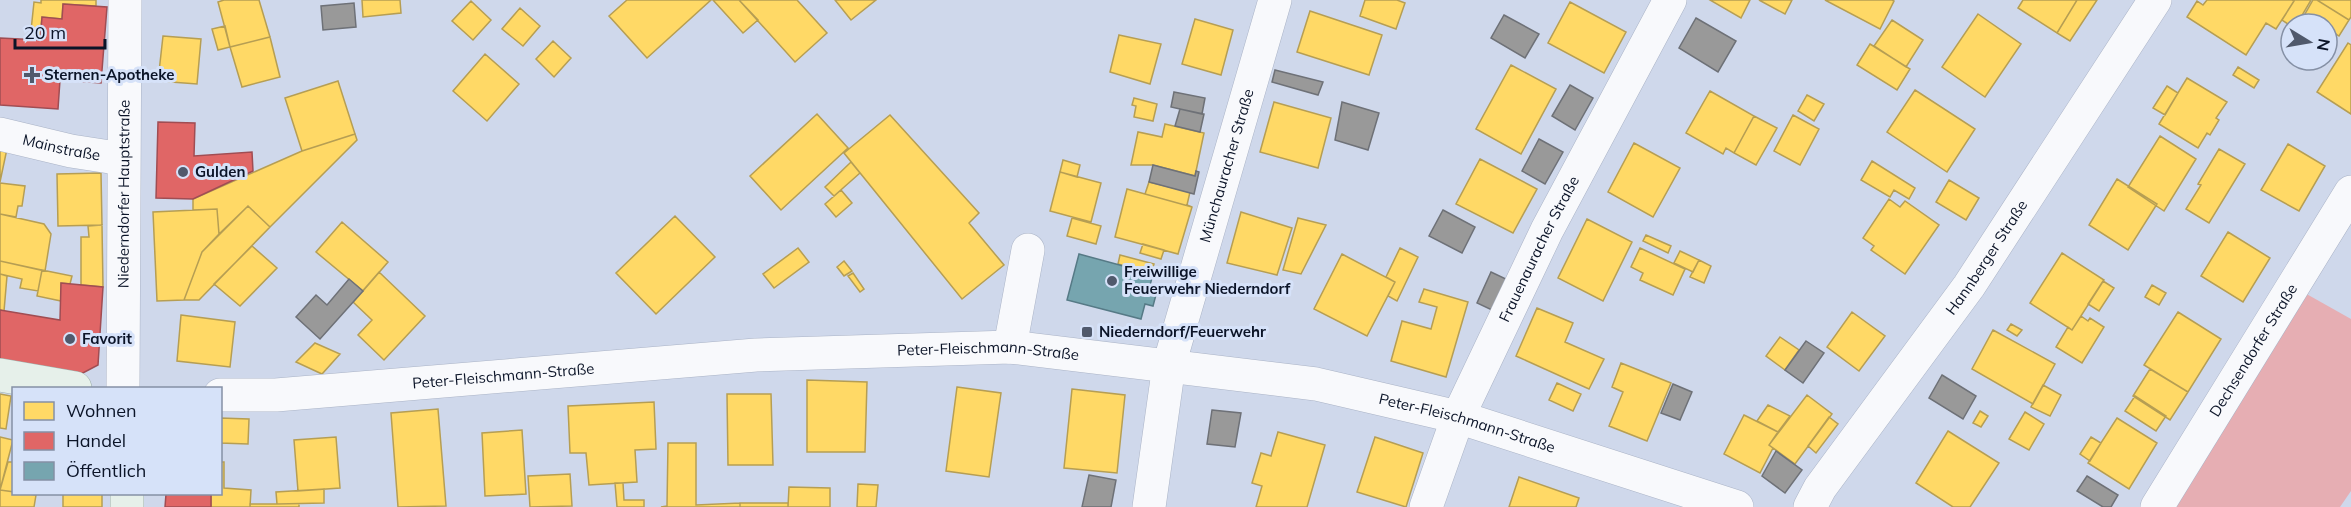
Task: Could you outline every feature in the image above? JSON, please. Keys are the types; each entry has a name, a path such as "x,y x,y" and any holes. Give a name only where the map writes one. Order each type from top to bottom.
{"main road":[{"path":"0,375 69,387"}],"street":[{"name":"Niederndorfer Hauptstraße","path":"123,387 125,0"},
{"name":"Münchauracher Straße","path":"1149,507 1169,365 1275,0"},
{"name":"Frauenauracher Straße","path":"1426,507 1458,417 1547,230 1670,0"},
{"name":"Hannberger Straße","path":"1810,507 1820,488 1968,286 2155,0"},
{"name":"Mainstraße","path":"0,134 70,151 123,159"},
{"name":"Dechsendorfer Straße","path":"2157,507 2351,192"},
{"path":"1010,347 1028,250"},
{"name":"Peter-Fleischmann-Straße","path":"222,395 276,395 756,355 1010,347 1316,384 1458,417 1736,507"}],"shaded area":[{"path":"2303,292 2351,319 2351,491 2340,507 2171,507"}],"building: Wohnen":[{"path":"41,0 96,0 96,6 63,4 62,19 42,17 40,40 30,40 34,2 41,3"},
{"path":"259,0 270,37 230,47 218,2"},
{"path":"362,0 400,0 401,13 363,17"},
{"path":"627,0 711,0 647,58 609,16"},
{"path":"713,0 739,0 758,20 743,33"},
{"path":"739,0 797,0 827,33 795,62"},
{"path":"835,0 876,0 851,20"},
{"path":"1365,0 1397,0 1405,3 1396,29 1360,16"},
{"path":"1710,0 1750,0 1741,18"},
{"path":"1759,0 1792,0 1785,14"},
{"path":"1825,0 1892,0 1894,1 1880,29"},
{"path":"2023,0 2077,0 2057,33 2018,8"},
{"path":"2077,0 2097,0 2070,41 2057,33"},
{"path":"2207,0 2294,1 2287,12 2279,12 2279,24 2276,29 2266,23 2246,55 2187,17 2197,1 2203,5"},
{"path":"2292,0 2311,0 2304,12 2287,12 2294,1"},
{"path":"2313,0 2317,0 2336,12 2306,12"},
{"path":"2317,0 2351,0 2349,20"},
{"path":"471,1 491,20 473,40 452,21"},
{"path":"1570,2 1626,32 1604,73 1548,43"},
{"path":"520,8 540,26 523,46 502,29"},
{"path":"1310,11 1382,35 1369,75 1297,52"},
{"path":"1978,14 2021,44 1985,97 1942,67"},
{"path":"2339,14 2349,20 2339,36"},
{"path":"1195,19 1233,30 1221,75 1182,64"},
{"path":"1892,20 1923,40 1906,67 1874,46"},
{"path":"225,26 230,47 218,50 212,29"},
{"path":"1119,35 1161,44 1150,84 1110,72"},
{"path":"163,36 201,39 197,84 158,81"},
{"path":"270,37 280,77 242,87 230,47"},
{"path":"553,41 571,58 554,77 536,59"},
{"path":"2348,43 2351,45 2351,114 2317,92 2330,72 2339,72 2339,57"},
{"path":"1870,44 1910,69 1897,90 1857,65"},
{"path":"485,54 519,84 487,121 453,91"},
{"path":"1511,65 1556,89 1521,154 1476,129"},
{"path":"2238,67 2259,80 2254,88 2233,75"},
{"path":"2187,78 2227,102 2216,118 2219,120 2210,135 2207,133 2198,148 2159,124"},
{"path":"338,81 355,134 302,151 285,98"},
{"path":"2167,86 2178,93 2165,115 2153,108"},
{"path":"1915,90 1975,129 1947,172 1887,132"},
{"path":"1710,91 1754,116 1734,153 1726,148 1723,154 1686,133"},
{"path":"1807,95 1824,104 1814,121 1798,111"},
{"path":"1134,98 1157,104 1153,121 1134,117 1136,106 1132,105"},
{"path":"1274,102 1331,118 1318,168 1260,152"},
{"path":"817,114 848,148 781,210 750,176"},
{"path":"890,115 979,213 969,223 1004,265 962,299 844,153"},
{"path":"1793,115 1819,129 1800,165 1774,151"},
{"path":"1754,116 1777,128 1756,165 1734,153"},
{"path":"1165,124 1204,133 1195,176 1153,165 1131,165 1138,132 1162,137"},
{"path":"355,134 357,140 270,227 248,206 219,234 217,209 193,210 193,199 302,151"},
{"path":"2160,136 2196,159 2164,211 2128,187"},
{"path":"0,142 8,144 0,182"},
{"path":"1634,143 1680,168 1653,217 1608,192"},
{"path":"2288,144 2325,166 2299,211 2261,190"},
{"path":"2219,149 2245,164 2209,223 2186,209"},
{"path":"1480,159 1537,189 1513,233 1456,204"},
{"path":"1063,160 1080,165 1077,177 1060,172"},
{"path":"1872,161 1915,188 1909,199 1894,190 1890,197 1861,180"},
{"path":"851,162 860,173 834,196 825,187"},
{"path":"1060,172 1101,183 1091,222 1050,211"},
{"path":"101,173 102,225 58,226 57,174"},
{"path":"2117,179 2157,204 2128,250 2089,225"},
{"path":"1949,180 1979,198 1966,220 1936,202"},
{"path":"1149,182 1190,192 1187,205 1192,207 1145,194"},
{"path":"0,183 25,186 22,206 18,206 16,217 0,214"},
{"path":"1127,189 1192,207 1178,254 1115,237"},
{"path":"841,190 852,203 836,217 825,204"},
{"path":"1889,199 1900,207 1905,201 1939,225 1905,274 1871,250 1874,246 1863,238"},
{"path":"248,206 270,227 199,300 184,300 202,252"},
{"path":"217,209 219,234 202,252 184,300 157,301 153,212"},
{"path":"1241,212 1292,228 1277,275 1227,263"},
{"path":"0,214 44,224 51,234 45,271 0,261"},
{"path":"675,216 715,257 656,314 616,273"},
{"path":"1072,218 1101,226 1096,244 1067,236"},
{"path":"1298,218 1326,225 1301,274 1283,270"},
{"path":"1587,219 1632,242 1603,301 1558,278"},
{"path":"342,222 388,262 363,291 316,252"},
{"path":"102,225 103,287 81,285 81,237 89,237 88,226"},
{"path":"2228,232 2270,258 2243,302 2201,276"},
{"path":"1646,235 1671,246 1668,253 1643,241"},
{"path":"1143,244 1164,250 1161,259 1140,253"},
{"path":"252,246 277,268 240,306 214,284"},
{"path":"798,248 809,262 774,288 763,274"},
{"path":"1400,248 1418,257 1397,301 1388,296 1395,282 1386,277"},
{"path":"1640,248 1685,269 1673,295 1640,280 1643,273 1631,267"},
{"path":"1680,251 1699,260 1693,272 1674,263"},
{"path":"2062,253 2104,280 2072,330 2030,303"},
{"path":"1342,254 1395,282 1367,336 1314,309"},
{"path":"1120,255 1154,264 1151,273 1118,264"},
{"path":"1699,260 1711,266 1704,283 1690,277"},
{"path":"0,261 42,270 38,291 20,288 22,279 0,274"},
{"path":"844,261 852,271 844,276 837,267"},
{"path":"42,270 72,276 70,284 61,283 61,301 37,296"},
{"path":"379,272 425,316 384,360 358,335 372,320 353,302"},
{"path":"853,273 864,289 860,292 848,276"},
{"path":"0,274 7,276 4,311 0,310"},
{"path":"2103,281 2114,288 2099,311 2088,304"},
{"path":"2152,285 2166,293 2159,305 2145,297"},
{"path":"1424,289 1468,302 1446,377 1391,361 1402,321 1431,329 1437,307 1419,302"},
{"path":"1537,308 1573,323 1565,342 1604,359 1589,389 1516,356"},
{"path":"1852,312 1885,336 1859,371 1827,347"},
{"path":"2178,312 2221,339 2188,392 2144,365"},
{"path":"181,315 235,322 230,367 177,361"},
{"path":"2081,316 2088,321 2090,318 2104,327 2082,363 2056,347 2068,327 2072,330"},
{"path":"2011,324 2022,330 2017,336 2007,330"},
{"path":"1993,330 2055,364 2033,404 1972,369"},
{"path":"1780,337 1799,350 1785,370 1766,356"},
{"path":"315,343 340,354 322,374 296,362"},
{"path":"1621,363 1671,383 1647,441 1609,426 1623,392 1612,387"},
{"path":"2150,369 2188,392 2170,420 2133,396"},
{"path":"807,380 867,382 865,452 807,452"},
{"path":"1557,383 1581,394 1573,411 1549,400"},
{"path":"2043,385 2061,395 2050,416 2031,407"},
{"path":"957,387 1001,393 989,477 946,471"},
{"path":"1072,389 1125,395 1117,473 1064,468"},
{"path":"0,394 11,396 6,429 0,428"},
{"path":"727,394 771,394 773,465 728,465"},
{"path":"1807,395 1832,414 1795,464 1769,445"},
{"path":"2135,396 2166,416 2156,431 2125,411"},
{"path":"654,402 656,449 635,450 637,482 589,485 586,453 570,453 568,406"},
{"path":"1768,405 1790,416 1778,432 1757,421"},
{"path":"438,409 446,506 398,507 391,413"},
{"path":"1980,411 1988,416 1981,427 1973,423"},
{"path":"2025,412 2044,424 2029,450 2009,439"},
{"path":"1744,415 1778,432 1769,445 1773,448 1760,473 1724,454"},
{"path":"1829,417 1838,424 1816,453 1808,446"},
{"path":"222,418 249,419 248,444 222,443"},
{"path":"2117,418 2157,443 2129,489 2088,463"},
{"path":"522,430 526,494 485,496 482,433"},
{"path":"1948,431 1999,463 1970,507 1953,507 1916,483"},
{"path":"1278,432 1325,445 1307,507 1256,507 1262,486 1252,483 1261,453 1271,456"},
{"path":"0,437 12,440 12,444 0,490"},
{"path":"336,437 340,488 298,491 294,440"},
{"path":"1375,437 1423,453 1406,507 1357,492"},
{"path":"2091,437 2101,443 2090,461 2080,454"},
{"path":"668,443 696,443 696,505 740,503 740,507 661,507 667,506"},
{"path":"8,462 12,462 12,492 0,490"},
{"path":"222,462 224,462 224,488 251,490 250,507 211,507 211,495 222,495"},
{"path":"570,474 572,506 530,507 528,476"},
{"path":"1519,477 1579,498 1576,507 1509,507"},
{"path":"615,483 623,483 624,500 644,500 644,507 617,507"},
{"path":"858,484 878,485 876,507 857,507"},
{"path":"789,487 830,488 830,507 788,507"},
{"path":"324,489 324,503 277,504 276,492"},
{"path":"0,490 12,492 12,495 36,495 34,507 0,507"},
{"path":"63,495 102,495 102,507 63,507"},
{"path":"740,503 788,503 788,507 740,507"},
{"path":"250,504 299,504 299,507 250,507"}],"building: Handel":[{"path":"63,4 107,7 101,83 60,80 58,109 0,105 0,38 40,40 42,17 62,19"},
{"path":"158,122 195,123 194,156 252,152 253,171 193,199 156,198"},
{"path":"61,283 103,287 98,365 81,374 0,360 0,310 60,320"},
{"path":"166,495 211,495 211,507 165,507"}],"building: Öffentlich":[{"name":"Freiwillige Feuerwehr Niederndorf","path":"1079,254 1153,274 1149,289 1157,291 1153,306 1145,304 1141,319 1067,300"}],"building: Industrie":[{"path":"354,3 356,27 323,30 321,6"},
{"path":"1504,15 1539,34 1525,58 1491,38"},
{"path":"1696,18 1736,41 1718,72 1679,48"},
{"path":"1275,70 1323,82 1318,95 1272,82"},
{"path":"1570,85 1593,98 1575,130 1552,116"},
{"path":"1174,92 1205,98 1202,114 1171,107"},
{"path":"1342,102 1379,113 1368,150 1335,140"},
{"path":"1180,109 1204,114 1200,132 1175,126"},
{"path":"1539,139 1563,152 1545,184 1522,171"},
{"path":"1153,165 1195,176 1196,171 1199,172 1194,194 1149,182"},
{"path":"1443,210 1475,227 1462,253 1429,236"},
{"path":"1491,272 1506,279 1492,310 1477,303"},
{"path":"349,279 363,291 320,339 296,317 316,295 327,305"},
{"path":"1806,341 1824,353 1803,383 1785,370"},
{"path":"1942,375 1976,396 1963,419 1929,398"},
{"path":"1673,384 1692,392 1680,420 1661,413"},
{"path":"1212,410 1241,413 1235,447 1207,444"},
{"path":"1776,451 1802,470 1785,493 1762,476"},
{"path":"1089,475 1116,480 1111,507 1082,507"},
{"path":"2087,476 2118,495 2111,507 2103,507 2077,491"}],"place":[{"name":"Sternen-Apotheke","path":"32,75"},
{"name":"Gulden","path":"183,172"},
{"name":"Freiwillige Feuerwehr Niederndorf","path":"1112,281"},
{"name":"Niederndorf/Feuerwehr","path":"1087,332"},
{"name":"Favorit","path":"70,339"}]}
